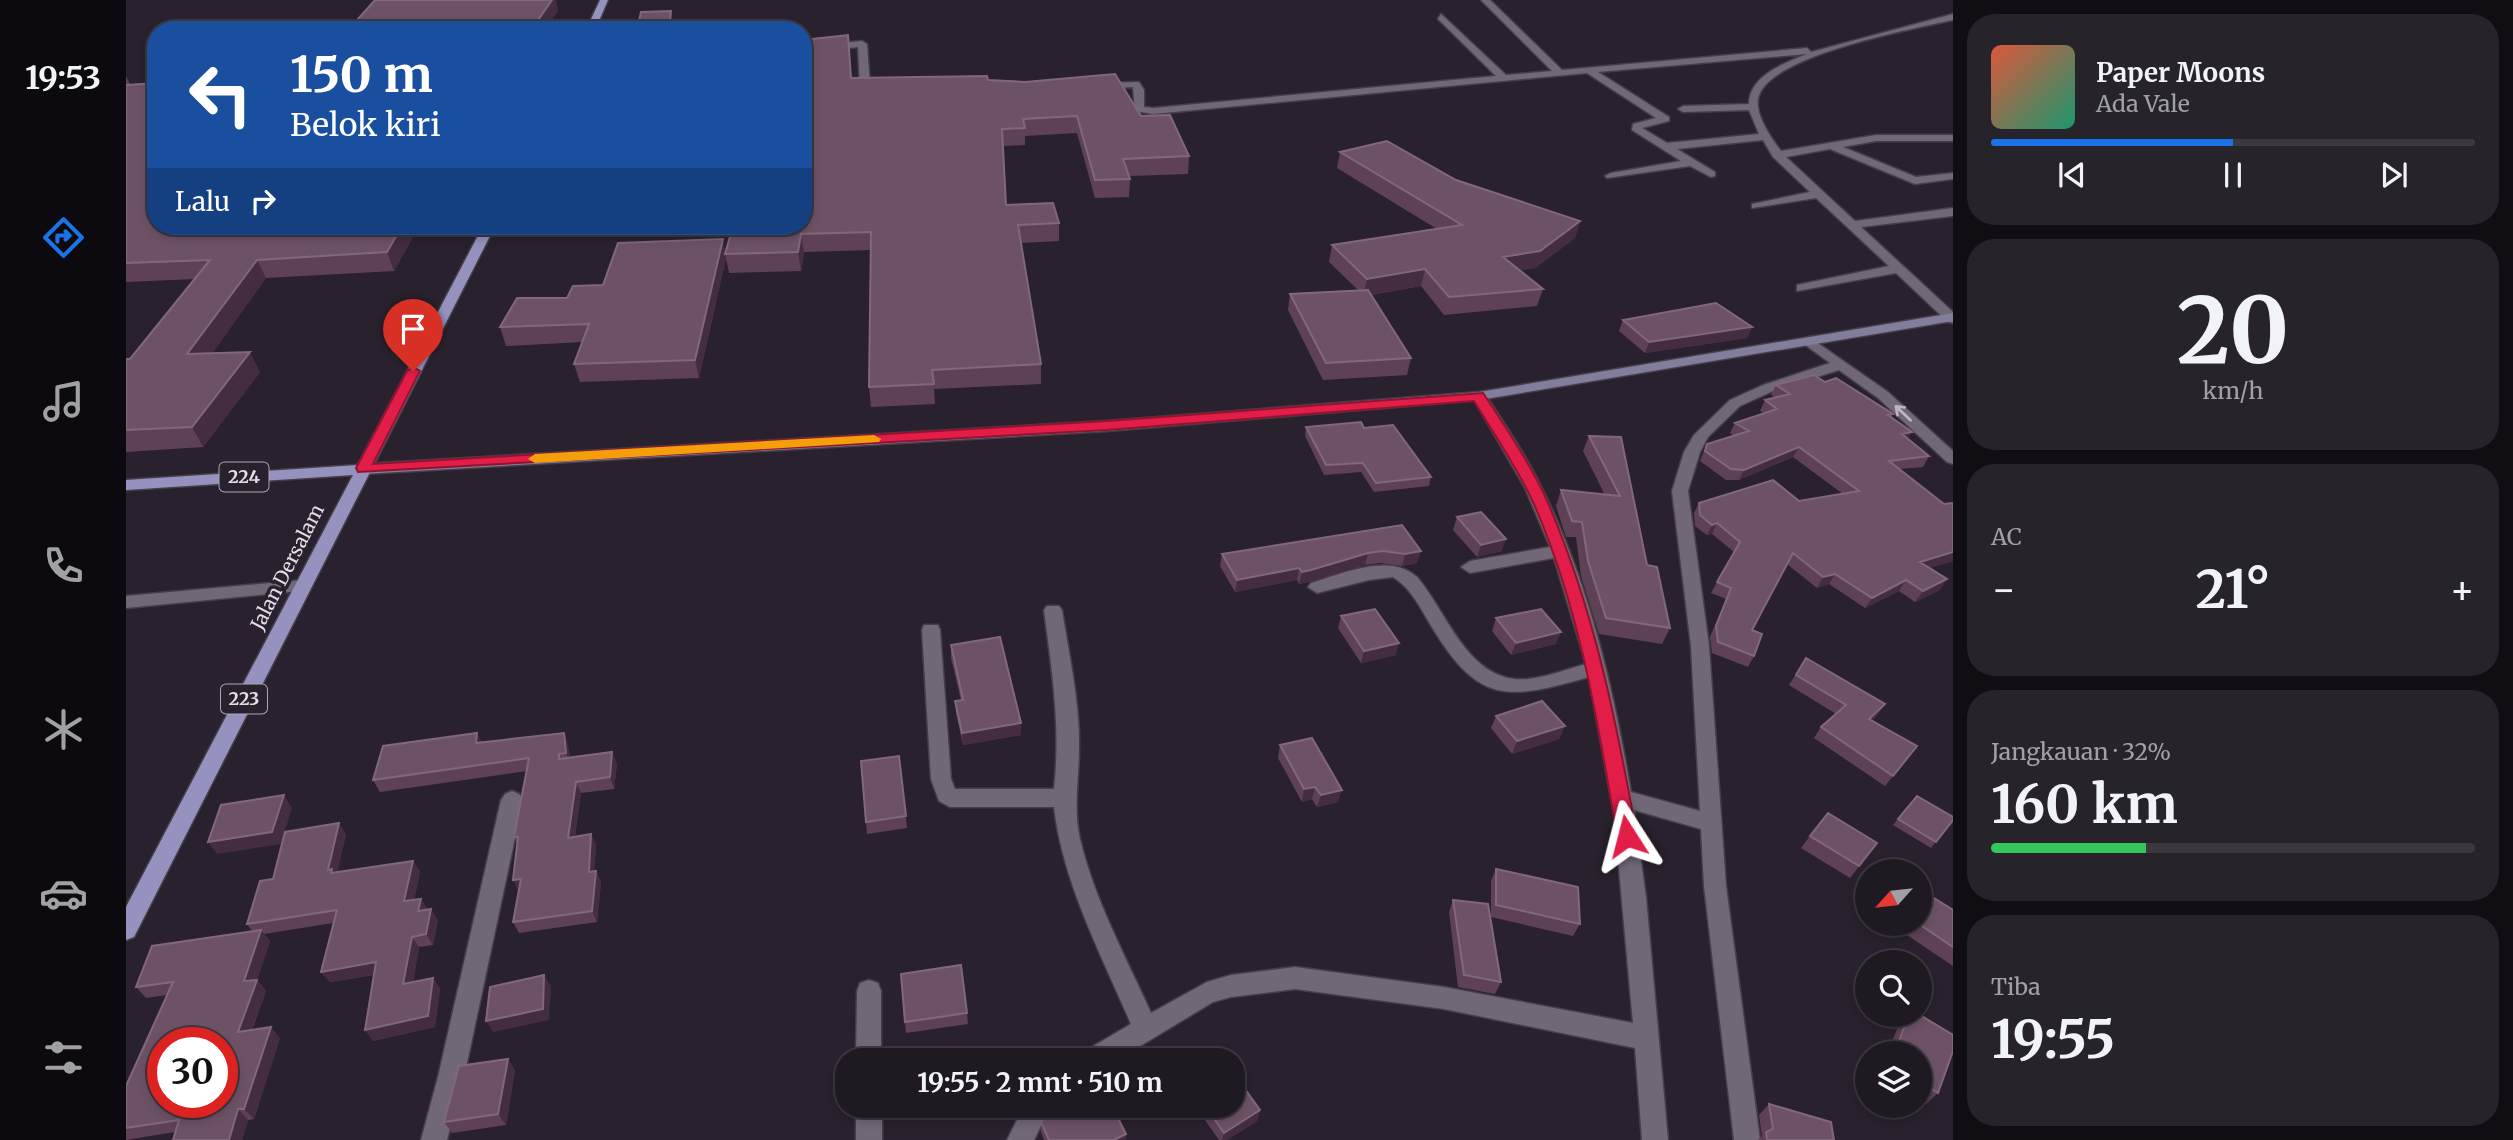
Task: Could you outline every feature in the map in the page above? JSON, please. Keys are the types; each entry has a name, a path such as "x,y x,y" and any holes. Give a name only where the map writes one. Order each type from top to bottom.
{"main road":[{"path":"594,21 604,0"},
{"name":"Jalan Dersalam","path":"126,930 484,235"},
{"path":"363,468 1107,426 1479,396 1953,318"},
{"name":"224","path":"126,485 363,468"}],"street":[{"path":"1485,0 1560,73"},
{"path":"1441,17 1505,79"},
{"path":"1953,17 1802,57 1771,72 1755,92 1755,107 1765,137 1777,155 1953,318"},
{"path":"812,49 862,44 865,88 884,90"},
{"path":"1088,86 1136,84 1139,90 1139,109 1153,111 1786,51 1821,52"},
{"path":"1588,70 1664,118 1663,121 1636,127 1662,147 1711,174"},
{"path":"1683,109 1755,107"},
{"path":"1662,147 1765,137"},
{"path":"1777,155 1876,138 1953,138"},
{"path":"1832,146 1915,181 1951,178"},
{"path":"1611,176 1689,163"},
{"path":"1756,206 1817,194"},
{"path":"1852,225 1953,212"},
{"path":"1802,288 1900,268"},
{"path":"1809,341 1883,395 1953,459"},
{"path":"1747,1140 1705,822 1700,646 1680,492 1686,468 1702,435 1735,403 1768,388 1842,364"},
{"path":"1479,396 1540,501 1583,616 1630,856 1656,1140"},
{"path":"1470,567 1559,551"},
{"path":"1317,587 1383,572 1399,573 1414,585 1465,660 1488,680 1499,685 1529,685 1595,668"},
{"path":"126,602 303,586"},
{"path":"1053,610 1069,736 1064,798 1069,839 1091,906 1146,1029"},
{"path":"931,630 941,779 946,795 1064,798"},
{"path":"1620,797 1705,822"},
{"path":"434,1140 451,1077 512,800"},
{"path":"1114,1048 1208,993 1242,984 1295,978 1444,999 1647,1038"},
{"path":"869,991 869,1048"},
{"path":"869,1118 869,1140"}],"building":[{"path":"375,0 552,0 537,21 356,21"},
{"path":"671,11 670,21 639,21 641,12"},
{"path":"848,35 851,78 987,76 988,80 1025,82 1115,74 1141,116 1170,115 1189,156 1123,159 1130,179 1095,180 1077,116 1023,119 1025,128 1002,129 1006,205 1053,203 1059,223 1018,225 1041,364 932,370 934,384 869,387 871,232 812,234 812,39"},
{"path":"147,84 147,235 397,235 387,252 257,260 187,354 250,352 192,427 126,430 126,359 130,359 210,260 126,263 126,85"},
{"path":"1387,141 1456,180 1580,221 1540,251 1503,257 1543,289 1449,297 1425,269 1367,279 1332,245 1462,225 1340,152"},
{"path":"730,235 801,235 798,252 725,254"},
{"path":"723,239 695,360 574,364 589,324 500,327 517,298 567,298 573,286 603,285 618,243"},
{"path":"1368,290 1411,358 1326,363 1290,294"},
{"path":"1716,303 1752,327 1649,342 1623,320"},
{"path":"1814,375 1825,382 1836,378 1893,414 1888,415 1912,432 1902,434 1929,456 1889,461 1944,504 1953,503 1953,552 1920,562 1947,579 1923,591 1906,580 1872,598 1835,574 1823,577 1793,553 1752,630 1762,634 1754,656 1718,642 1716,626 1731,588 1717,582 1740,542 1717,523 1712,525 1700,515 1699,503 1773,480 1799,501 1859,491 1799,447 1744,470 1731,469 1705,451 1707,444 1749,431 1735,423 1777,409 1765,400 1790,394 1776,385"},
{"path":"1361,422 1364,428 1393,425 1431,477 1376,483 1363,463 1326,465 1306,427"},
{"path":"1589,436 1621,437 1647,565 1657,567 1670,628 1606,618 1588,561 1582,522 1572,521 1561,490 1620,496"},
{"path":"1481,512 1506,539 1481,545 1457,517"},
{"path":"1402,525 1421,551 1405,554 1383,551 1368,553 1302,572 1299,568 1237,580 1222,554"},
{"path":"1375,609 1399,643 1364,651 1341,616"},
{"path":"1541,609 1561,632 1516,643 1496,618"},
{"path":"1000,637 1021,723 962,733 955,701 963,700 951,645"},
{"path":"1806,658 1885,704 1869,719 1917,746 1893,776 1821,727 1846,705 1796,675"},
{"path":"1542,701 1565,726 1517,741 1496,716"},
{"path":"477,733 476,743 564,733 566,753 559,754 559,759 612,752 610,777 576,782 568,838 591,834 589,872 596,871 592,911 513,922 521,879 513,880 518,837 514,837 529,758 373,780 383,746"},
{"path":"1312,738 1342,790 1321,795 1315,787 1304,789 1280,745"},
{"path":"899,756 906,816 866,822 861,761"},
{"path":"284,795 272,832 208,842 221,805"},
{"path":"1917,796 1953,817 1936,842 1898,819"},
{"path":"1828,813 1877,843 1864,859 1855,859 1855,864 1810,836"},
{"path":"339,823 328,870 332,869 331,873 413,861 404,901 421,899 418,911 431,909 426,934 412,937 403,984 433,978 428,1016 365,1030 376,962 321,972 337,910 247,924 260,881 273,879 285,832"},
{"path":"1496,869 1578,887 1580,924 1496,905"},
{"path":"1934,898 1953,910 1953,947 1932,933"},
{"path":"1453,900 1488,904 1501,982 1464,975"},
{"path":"261,930 244,981 257,980 238,1032 238,1027 153,1027 173,982 136,987 152,946"},
{"path":"961,965 967,1013 905,1022 901,974"},
{"path":"544,975 543,1009 486,1021 490,987"},
{"path":"1932,1022 1953,1035 1953,1051 1938,1093 1932,1089 1932,1041 1899,1041 1904,1027 1932,1027"},
{"path":"271,1027 244,1109 238,1109 238,1032"},
{"path":"147,1040 147,1118 235,1118 229,1140 173,1140 179,1120 126,1128 126,1086"},
{"path":"508,1059 498,1114 444,1122 459,1066"},
{"path":"1245,1089 1260,1110 1224,1133 1213,1118 1245,1118"},
{"path":"1769,1104 1831,1122 1834,1140 1767,1140 1766,1132 1773,1129"},
{"path":"1043,1118 1118,1118 1126,1134 1114,1140 1049,1140 1041,1122"}],"slow traffic":[{"path":"535,459 874,439"}],"route":[{"path":"413,371 363,468 1107,426 1479,396 1540,501 1583,616 1604,705 1627,836"}]}
